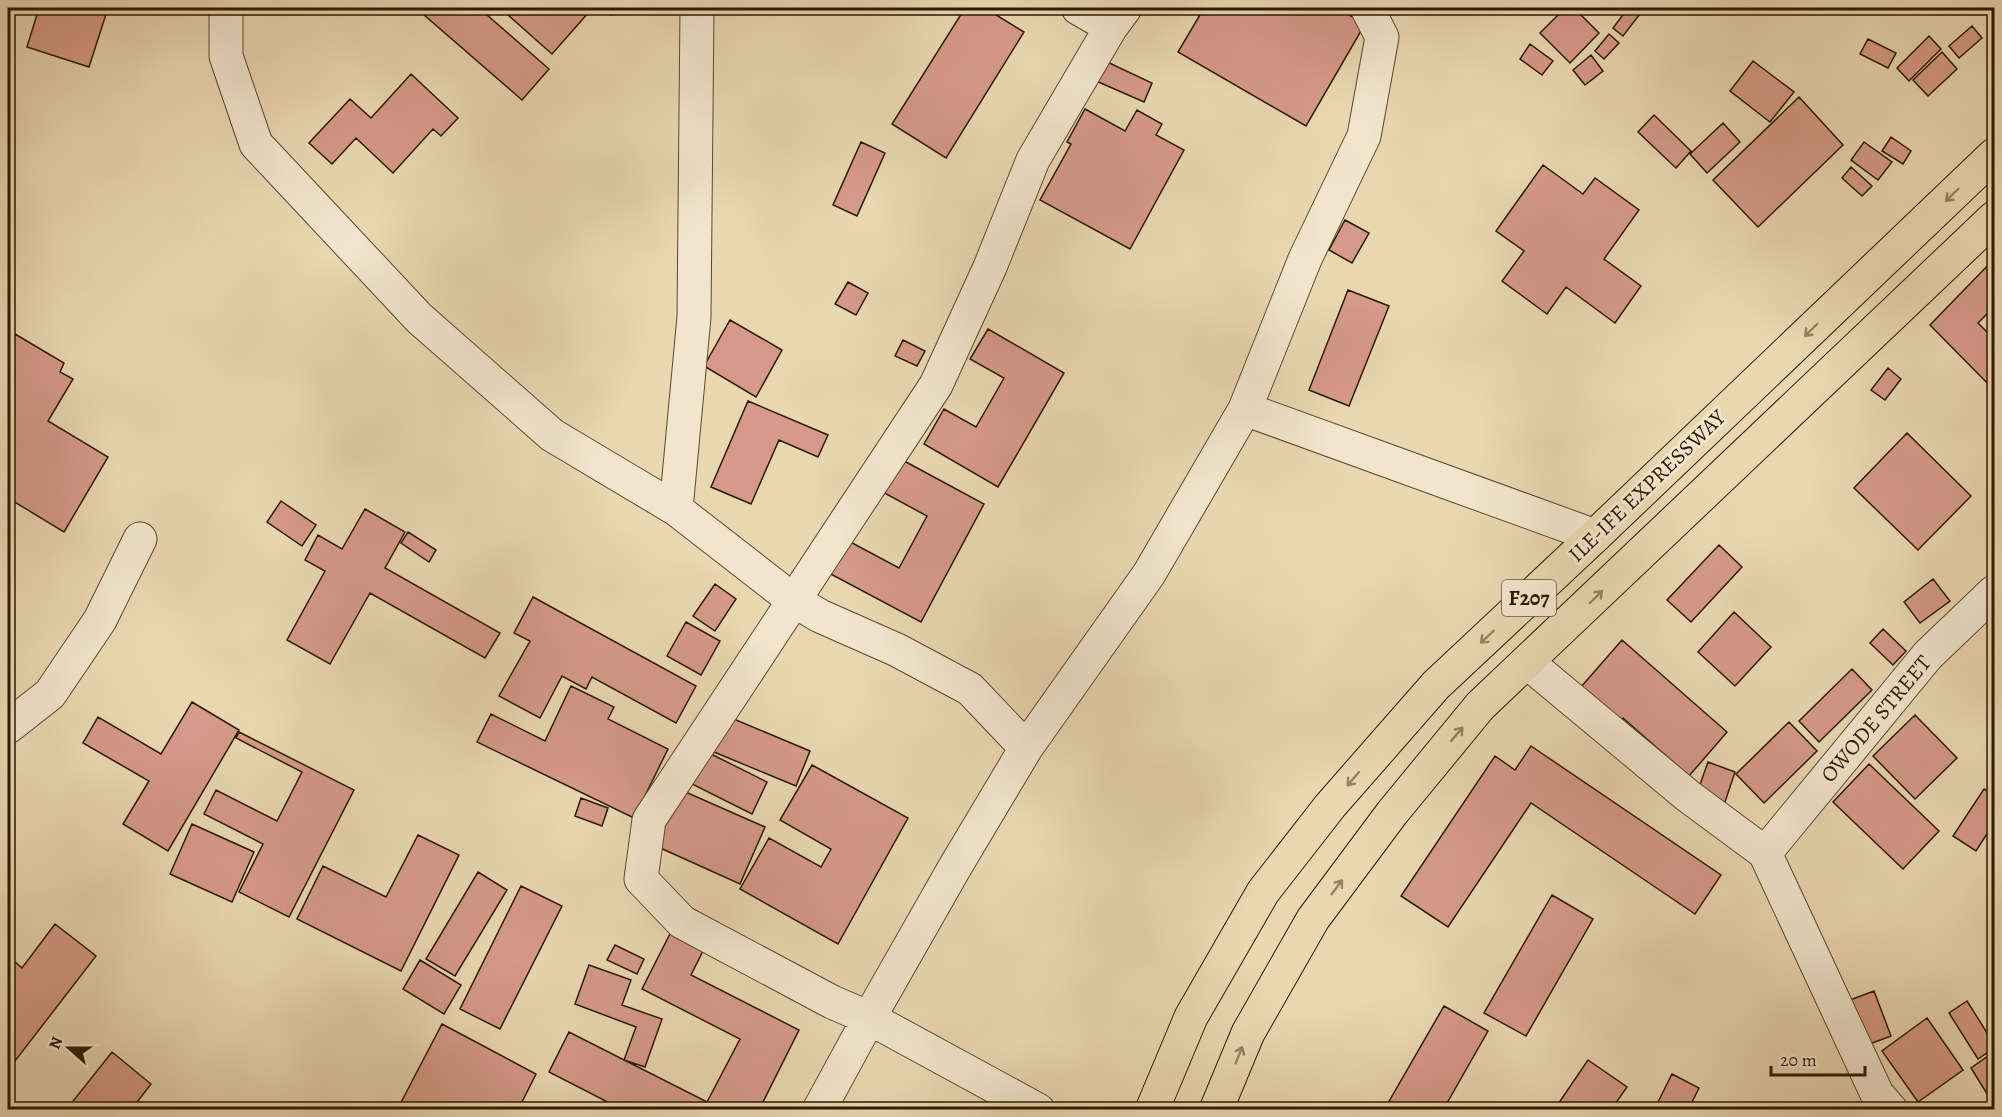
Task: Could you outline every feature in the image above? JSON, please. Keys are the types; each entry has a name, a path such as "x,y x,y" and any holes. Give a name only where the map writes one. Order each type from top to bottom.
{"main road":[{"name":"ILE-IFE EXPRESSWAY","path":"1152,1110 1191,1017 1269,884 1330,806 1436,685 1995,155"},
{"name":"ILE-IFE EXPRESSWAY","path":"1216,1110 1248,1033 1313,920 1392,813 1480,706 1995,218"}],"street":[{"path":"226,8 226,56 255,144 419,318 552,435 676,509 793,600 820,616 897,650 970,689 1026,748"},
{"path":"676,509 694,317 697,8"},
{"path":"1038,1110 869,1018 832,1002 682,922 641,879 649,820 936,385 990,267 1033,160 1118,17 1078,8"},
{"path":"819,1110 955,867 1026,748 1149,574 1245,409 1305,259 1364,136 1382,38 1367,8"},
{"path":"1245,409 1595,536"},
{"path":"8,727 50,694 100,620 140,539"},
{"name":"OWODE STREET","path":"1765,853 1928,655 1995,592"},
{"path":"1527,662 1688,796 1765,853 1878,1104"}],"building":[{"path":"39,8 108,8 89,67 27,47"},
{"path":"416,8 479,8 549,69 522,100"},
{"path":"500,8 584,8 589,12 552,54"},
{"path":"603,8 618,8 611,15"},
{"path":"965,8 985,8 1024,32 946,158 892,124"},
{"path":"1204,8 1337,8 1365,24 1306,126 1178,52"},
{"path":"1565,8 1574,8 1599,33 1570,63 1540,33"},
{"path":"1628,8 1643,10 1623,36 1613,28"},
{"path":"1972,26 1982,38 1959,58 1949,46"},
{"path":"1609,34 1619,43 1604,59 1595,51"},
{"path":"1929,36 1941,49 1909,81 1897,68"},
{"path":"1868,39 1896,53 1888,68 1860,54"},
{"path":"1530,44 1553,61 1542,75 1520,59"},
{"path":"1942,52 1957,69 1928,96 1913,80"},
{"path":"1591,55 1603,71 1585,85 1573,70"},
{"path":"1103,60 1152,83 1144,102 1094,80"},
{"path":"1753,61 1794,92 1770,122 1730,91"},
{"path":"411,74 458,118 441,136 433,129 393,173 356,138 332,164 309,143 350,99 371,118"},
{"path":"1799,97 1843,145 1758,227 1713,180"},
{"path":"1085,109 1125,131 1137,110 1162,124 1156,135 1184,150 1130,249 1040,200 1071,144 1067,142"},
{"path":"1654,115 1691,151 1676,168 1638,132"},
{"path":"1723,123 1740,142 1707,173 1690,154"},
{"path":"1891,137 1911,151 1903,164 1882,151"},
{"path":"861,142 885,153 857,216 833,205"},
{"path":"1864,142 1892,162 1878,180 1851,160"},
{"path":"1543,165 1583,194 1595,178 1639,210 1604,259 1641,286 1615,323 1566,287 1547,314 1502,281 1524,251 1496,231"},
{"path":"1851,167 1872,186 1862,196 1842,178"},
{"path":"1345,220 1369,233 1352,263 1329,250"},
{"path":"1994,259 1994,307 1978,323 1994,339 1994,390 1930,325"},
{"path":"848,282 868,293 856,315 835,304"},
{"path":"1348,290 1389,306 1349,406 1309,390"},
{"path":"730,320 782,350 756,397 704,366"},
{"path":"988,329 1064,373 998,487 924,444 944,409 976,427 1004,378 970,359"},
{"path":"15,334 64,363 60,372 73,379 48,421 108,457 64,532 8,498 8,345"},
{"path":"903,340 925,351 917,366 895,356"},
{"path":"1888,368 1901,379 1885,400 1871,390"},
{"path":"748,401 828,435 818,457 779,440 751,504 711,487"},
{"path":"1907,433 1971,496 1918,550 1854,488"},
{"path":"895,456 984,504 921,622 825,571 843,538 899,568 927,516 877,489"},
{"path":"281,501 316,525 302,546 267,522"},
{"path":"365,509 405,532 385,568 500,633 485,658 370,593 330,664 287,640 325,571 305,560 318,535 342,549"},
{"path":"408,532 436,550 429,562 401,543"},
{"path":"1719,545 1742,567 1691,622 1667,600"},
{"path":"1933,579 1950,601 1920,623 1904,602"},
{"path":"715,584 736,599 715,631 693,616"},
{"path":"533,597 696,686 676,723 592,677 586,689 562,676 540,718 499,696 530,641 514,633"},
{"path":"1734,612 1771,647 1735,686 1698,652"},
{"path":"686,622 720,641 701,675 667,656"},
{"path":"1883,629 1906,651 1893,665 1870,643"},
{"path":"1622,640 1727,732 1689,776 1623,718 1613,729 1574,695"},
{"path":"1852,669 1872,690 1819,742 1799,721"},
{"path":"571,686 614,707 608,719 668,749 634,818 477,742 491,714 545,741"},
{"path":"192,702 239,730 168,851 123,824 149,781 83,743 98,717 161,754"},
{"path":"1915,715 1957,758 1915,799 1873,756"},
{"path":"729,717 810,751 796,786 714,752"},
{"path":"1789,722 1817,751 1764,803 1736,774"},
{"path":"239,732 354,790 289,917 239,892 263,844 204,814 216,790 277,821 302,772 236,738"},
{"path":"1531,746 1721,875 1695,914 1531,803 1448,927 1401,896 1495,756 1515,770"},
{"path":"705,751 767,782 752,814 688,782"},
{"path":"1708,762 1735,772 1725,802 1697,793"},
{"path":"1869,764 1939,831 1903,869 1833,802"},
{"path":"812,765 908,818 838,944 740,889 769,838 821,867 831,849 780,820"},
{"path":"1984,789 1994,795 1994,823 1976,851 1953,836"},
{"path":"681,790 765,827 740,884 656,846"},
{"path":"581,798 608,808 602,826 575,816"},
{"path":"192,824 254,852 232,902 170,874"},
{"path":"418,835 459,855 401,971 297,919 323,866 386,897"},
{"path":"478,872 507,890 455,976 426,959"},
{"path":"521,886 562,906 500,1029 460,1009"},
{"path":"1552,895 1593,919 1526,1036 1484,1013"},
{"path":"55,924 96,956 15,1061 8,1055 8,956 22,968"},
{"path":"672,930 705,947 691,975 799,1030 759,1110 623,1110 549,1072 569,1032 707,1102 740,1039 642,989"},
{"path":"615,945 644,959 637,974 607,960"},
{"path":"420,960 461,985 444,1014 403,989"},
{"path":"589,965 631,980 622,1005 662,1019 645,1067 624,1060 636,1027 575,1004"},
{"path":"1874,991 1891,1036 1859,1048 1842,1003"},
{"path":"1967,1001 1994,1044 1994,1048 1978,1059 1949,1013"},
{"path":"1444,1006 1488,1031 1443,1110 1384,1110"},
{"path":"1927,1018 1963,1070 1918,1102 1882,1051"},
{"path":"442,1024 536,1074 518,1110 397,1110"},
{"path":"112,1052 151,1084 131,1110 66,1110"},
{"path":"1994,1052 1994,1105 1971,1068"},
{"path":"1588,1060 1627,1087 1611,1110 1554,1110"},
{"path":"1672,1074 1699,1088 1688,1110 1654,1110"}]}
